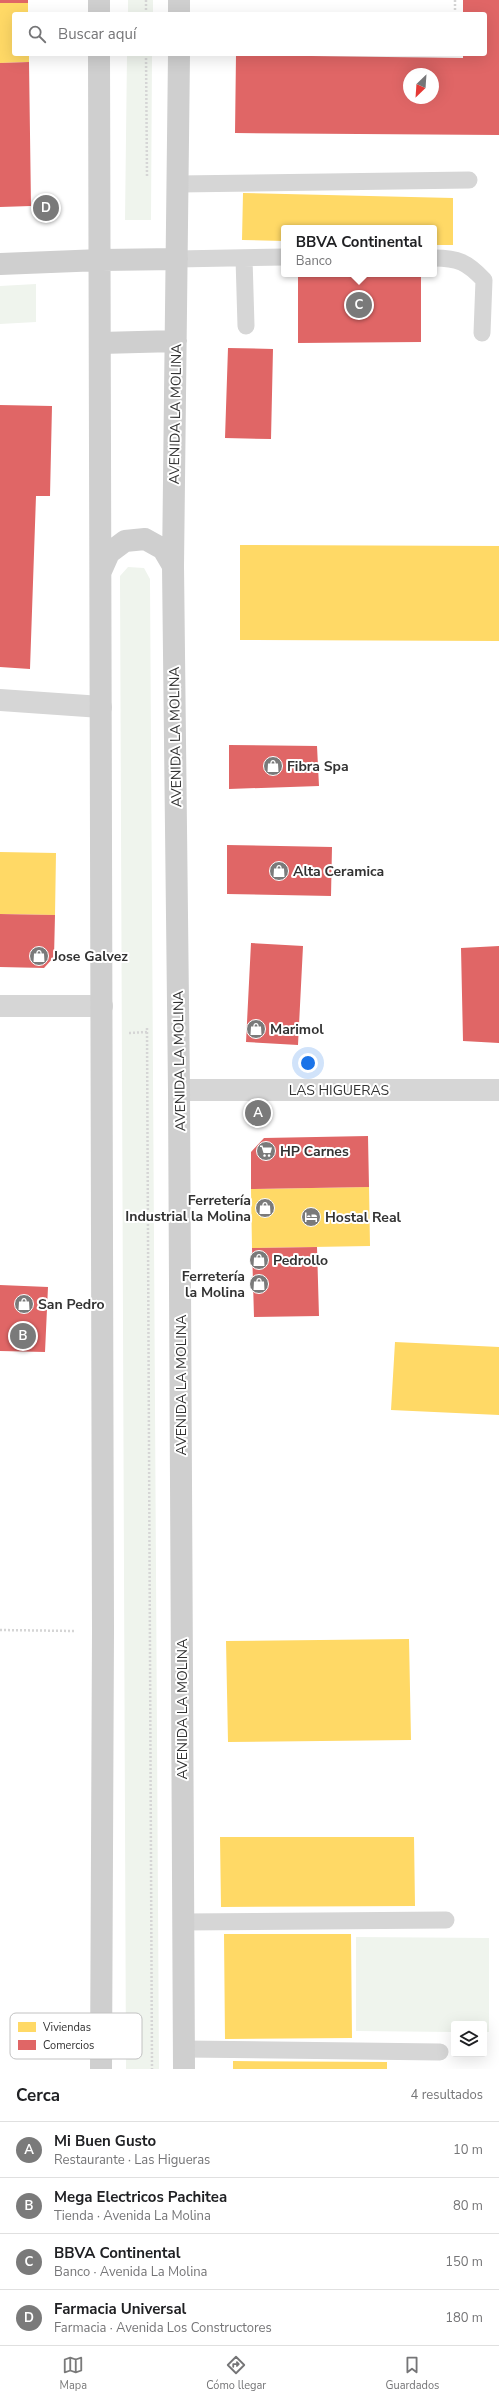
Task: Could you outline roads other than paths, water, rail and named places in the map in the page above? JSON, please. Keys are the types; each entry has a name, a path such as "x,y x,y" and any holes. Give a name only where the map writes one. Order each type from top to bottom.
{"main road":[{"path":"99,0 99,12"},
{"path":"179,0 179,12"},
{"path":"100,56 103,1631 101,2013"},
{"name":"AVENIDA LA MOLINA","path":"179,56 173,566 180,1090 184,2059"},
{"path":"0,264 177,259"},
{"path":"101,342 176,341"},
{"path":"101,571 109,553 125,541 145,539 163,549 173,566"},
{"path":"101,2059 101,2069"}],"street":[{"path":"0,700 101,707"},
{"path":"0,1006 102,1006"},
{"name":"LAS HIGUERAS","path":"180,1090 499,1090"}],"lane":[{"path":"178,184 469,180"},
{"path":"177,259 281,257"},
{"path":"244,258 246,326"},
{"path":"437,258 450,258 470,265 484,280 482,333"},
{"path":"183,1922 446,1920"},
{"path":"184,2059 440,2052"}],"place":[{"name":"Farmacia Universal","path":"46,208"},
{"name":"BBVA Continental","path":"359,305"},
{"name":"Fibra Spa","path":"273,766"},
{"name":"Alta Ceramica","path":"279,871"},
{"name":"Jose Galvez","path":"39,956"},
{"name":"Marimol","path":"256,1029"},
{"name":"Mi Buen Gusto","path":"258,1113"},
{"name":"HP Carnes","path":"266,1151"},
{"name":"Ferretería Industrial la Molina","path":"265,1208"},
{"name":"Hostal Real","path":"311,1217"},
{"name":"Pedrollo","path":"259,1260"},
{"name":"Ferretería la Molina","path":"259,1284"},
{"name":"San Pedro","path":"24,1304"},
{"name":"Mega Electricos Pachitea","path":"23,1336"}]}
